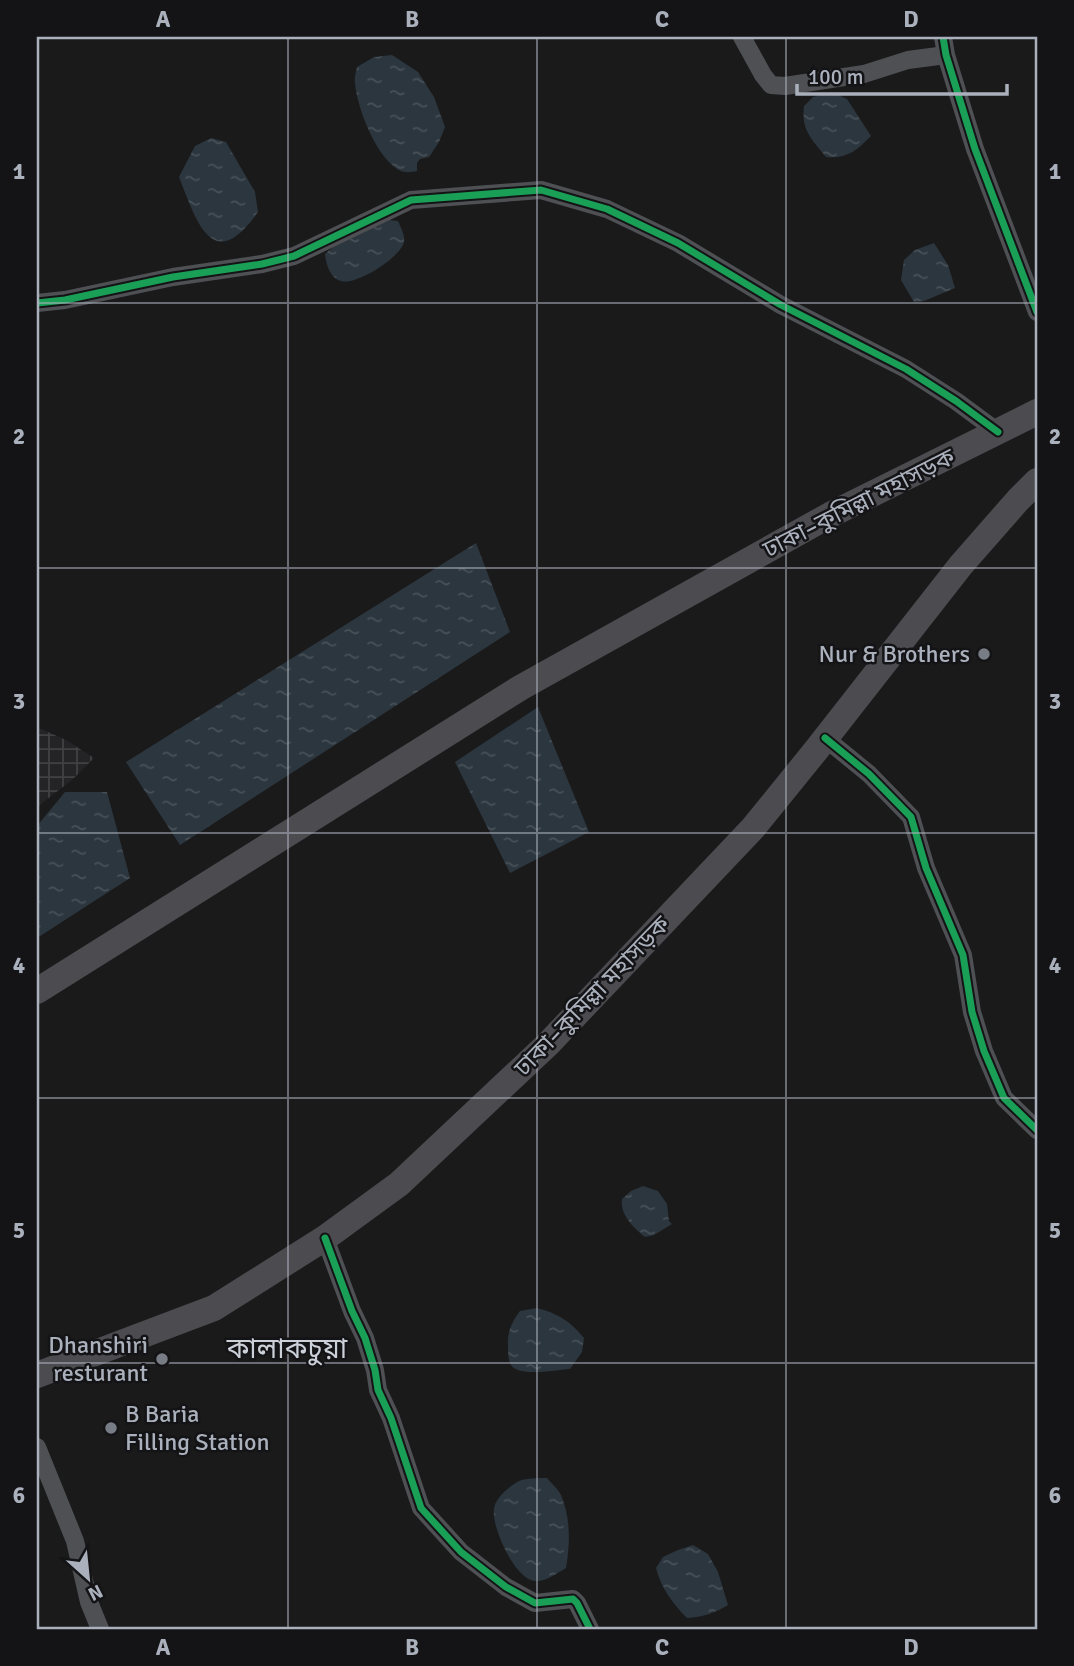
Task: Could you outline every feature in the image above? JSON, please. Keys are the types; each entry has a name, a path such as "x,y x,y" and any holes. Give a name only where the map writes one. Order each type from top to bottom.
{"highway":[{"name":"ঢাকা–কুমিল্লা মহাসড়ক","path":"37,991 520,688 830,515 1037,412"},
{"name":"ঢাকা–কুমিল্লা মহাসড়ক","path":"37,1375 214,1308 325,1238 399,1184 548,1044 753,828 961,565 1037,481"}],"street":[{"path":"742,37 762,75 771,85 785,86 864,74 908,60 946,55"},
{"path":"943,37 975,149 1037,312"},
{"path":"37,303 65,300 173,276 262,264 294,256 411,200 541,190 607,209 678,243 780,305 906,369 998,432"},
{"path":"825,738 869,774 911,817 926,868 963,955 972,1012 984,1051 1004,1098 1037,1130"},
{"path":"325,1238 365,1338 378,1390 391,1418 421,1508 461,1552 506,1587 535,1603 573,1598 590,1629"},
{"path":"37,1447 75,1541 89,1602 100,1629"}],"shaded area":[{"path":"37,722 39,728 66,740 94,758 72,780 37,807"}],"water":[{"path":"392,55 418,72 434,97 445,127 429,157 420,159 417,163 417,171 401,171 384,156 364,119 357,94 357,67 374,57"},
{"path":"832,92 847,99 871,136 851,153 840,157 826,157 806,128 803,114 804,106 813,97"},
{"path":"211,138 226,142 255,192 258,212 242,231 229,240 218,241 208,236 193,211 179,177 195,146"},
{"path":"389,220 398,221 404,237 401,248 395,255 377,269 357,279 341,281 331,274 325,254 334,246"},
{"path":"934,243 948,265 955,288 924,301 914,302 901,280 904,260 915,250"},
{"path":"476,543 510,632 180,845 126,762"},
{"path":"538,707 589,832 510,873 455,762"},
{"path":"65,792 107,792 130,878 37,938 37,826"},
{"path":"643,1186 658,1191 667,1204 669,1221 672,1224 654,1235 645,1237 628,1220 622,1205 622,1199"},
{"path":"537,1308 564,1319 584,1338 582,1352 570,1369 526,1372 514,1368 511,1364 508,1342 512,1324 520,1311"},
{"path":"547,1478 561,1495 567,1513 569,1541 566,1568 547,1579 535,1581 527,1578 512,1562 500,1539 494,1509 507,1489 519,1481"},
{"path":"693,1545 708,1554 718,1572 728,1605 709,1614 687,1618 668,1595 656,1568 663,1557"}],"cycle path":[{"path":"943,37 975,149 1037,312"},
{"path":"37,303 65,300 173,277 262,264 294,256 411,200 541,190 607,209 678,243 781,305 906,369 998,432"},
{"path":"825,738 869,774 911,817 926,868 963,955 972,1012 984,1051 1004,1098 1037,1130"},
{"path":"325,1238 365,1338 378,1390 391,1418 421,1508 461,1552 506,1587 535,1603 573,1599 590,1629"}],"place":[{"name":"Nur & Brothers","path":"984,654"},
{"name":"Dhanshiri resturant","path":"162,1359"},
{"name":"B Baria Filling Station","path":"111,1428"}],"district":[{"name":"কালাকচুয়া","path":"287,1349"}]}
